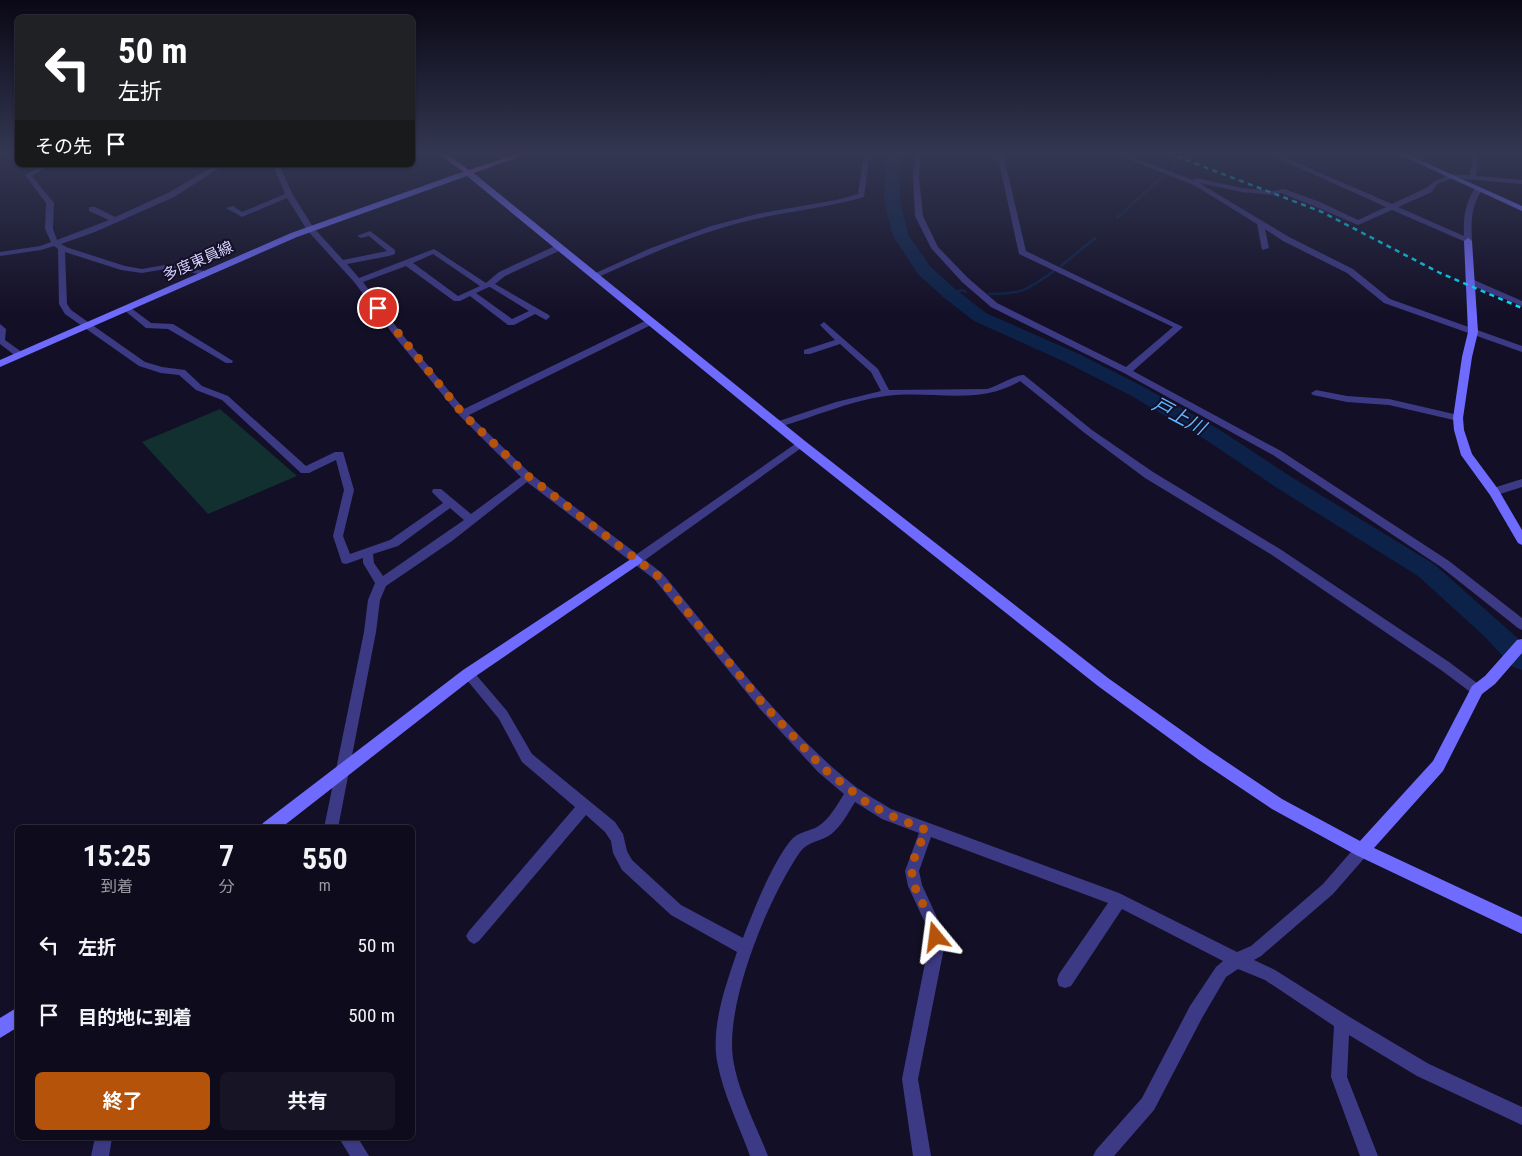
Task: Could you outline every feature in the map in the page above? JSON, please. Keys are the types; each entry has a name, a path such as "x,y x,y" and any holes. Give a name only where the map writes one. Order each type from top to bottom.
{"street":[{"path":"50,207 48,228 55,244 64,249 124,268 142,271 165,267 206,273"},
{"path":"0,254 55,244 145,207"},
{"path":"230,208 240,218 264,207"},
{"path":"297,207 310,228 358,281 398,335 463,414 528,476 658,576 764,705 823,768 853,793 887,814 926,830 1118,900 1237,960 1270,974 1342,1022 1423,1070 1522,1116"},
{"name":"多度東員線","path":"0,364 310,228 370,207"},
{"path":"509,207 779,424 801,444 1103,682 1188,744 1277,804 1362,850 1522,926"},
{"path":"593,276 676,239 756,216 801,207"},
{"path":"918,207 919,216 935,248 965,280 994,305 1127,370 1288,460 1445,564 1522,625"},
{"path":"1012,207 1022,252 1179,327 1127,370"},
{"path":"1232,207 1260,224 1350,270 1387,301 1522,349"},
{"path":"1323,207 1358,223 1392,207 1468,241"},
{"path":"1468,207 1466,220 1473,332 1467,357 1458,418 1467,455 1494,492 1522,540"},
{"path":"92,209 116,220"},
{"path":"1260,224 1265,248"},
{"path":"342,263 357,258 384,256 392,252 370,233 361,236"},
{"path":"407,263 457,299 488,285 502,274 558,248"},
{"path":"64,249 61,251 63,304 68,312 142,364 161,370 182,372 199,388 225,398 305,471 339,454 348,490 338,536 346,560 394,543 450,503"},
{"path":"358,281 434,251 488,285 546,317"},
{"path":"1471,282 1522,304"},
{"path":"471,293 510,323 535,311"},
{"path":"127,308 149,326 170,326 229,361"},
{"path":"463,414 650,322"},
{"path":"824,325 875,371 886,393"},
{"path":"0,327 2,329 1,340 20,355"},
{"path":"807,352 841,341"},
{"path":"779,424 839,404 886,393 987,392 1004,387 1021,377 1089,432 1149,475 1276,552 1445,666 1477,690"},
{"path":"1316,393 1347,399 1388,402 1458,418"},
{"path":"272,825 468,674 637,560 801,444"},
{"path":"332,825 370,632 374,600 381,583 471,520 528,476"},
{"path":"1494,492 1522,483"},
{"path":"437,492 471,520"},
{"path":"367,552 369,563 381,583"},
{"path":"1102,1156 1148,1104 1196,1012 1221,972 1237,960 1256,951 1328,889 1438,766 1477,690 1490,680 1496,670 1522,644"},
{"path":"468,674 503,714 527,758 610,827 618,839 620,853 626,865 676,910 746,948"},
{"path":"759,1156 736,1100 724,1047 724,1026 746,948 765,901 802,839 828,828 853,793"},
{"path":"474,936 585,806"},
{"path":"922,1156 911,1073 935,953 936,937 931,917 915,886 912,872 926,830"},
{"path":"1065,980 1118,900"},
{"path":"0,1029 15,1018"},
{"path":"1342,1022 1339,1077 1368,1156"},
{"path":"100,1156 104,1140"},
{"path":"349,1140 360,1156"}],"green space":[{"path":"220,409 297,476 208,514 142,442"}],"waterway":[{"name":"戸上川","path":"894,207 901,236 924,270 949,293 980,317 1072,358 1135,390 1213,435 1285,483 1426,570 1493,629 1522,659"},
{"path":"1117,218 1129,207"},
{"path":"1061,266 1095,238"},
{"path":"989,294 1024,290 1054,271"},
{"path":"949,293 963,290 966,292"}],"railway":[{"path":"1309,207 1440,273 1522,308"}],"route":[{"path":"378,308 463,414 528,476 658,576 764,705 823,768 866,802 887,814 926,830 913,864 912,872 915,886 931,917 936,937"}]}
